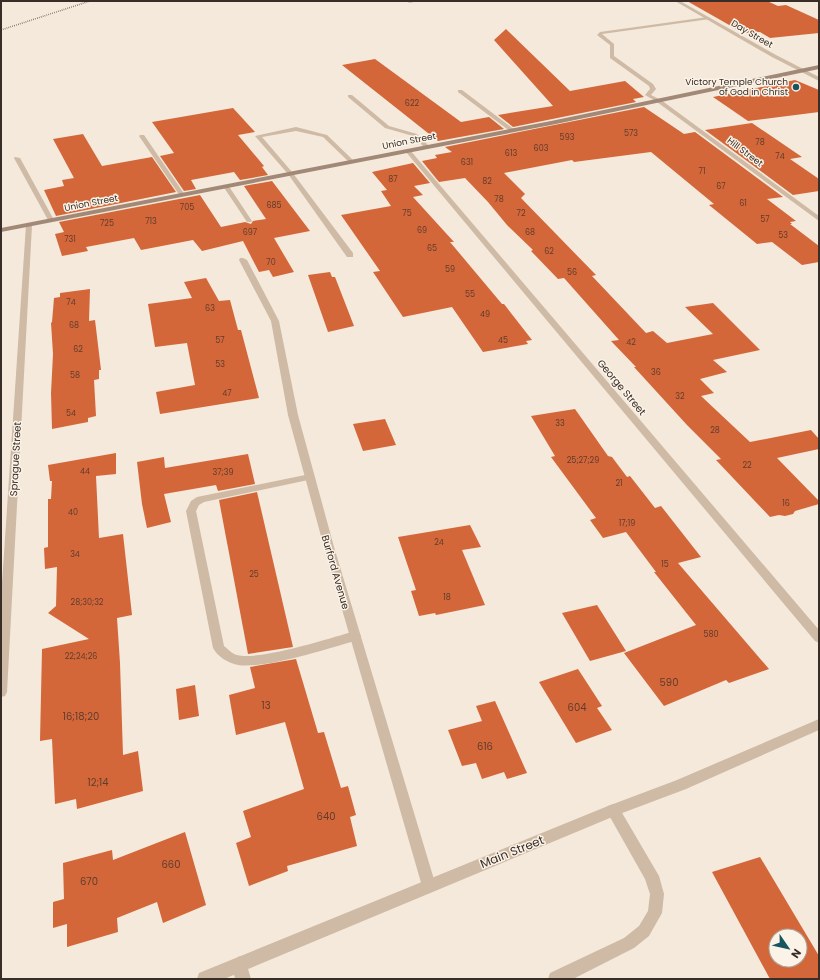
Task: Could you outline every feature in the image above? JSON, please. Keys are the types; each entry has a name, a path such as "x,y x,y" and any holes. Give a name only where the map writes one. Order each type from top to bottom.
{"main road":[{"name":"Union Street","path":"1,230 351,161 513,131 819,66"}],"street":[{"path":"409,2 417,1"},
{"name":"Day Street","path":"677,1 774,56 819,79"},
{"path":"659,101 648,95 653,88 651,85 612,57 612,44 599,35 600,33 708,18"},
{"path":"460,91 513,131"},
{"path":"350,96 387,127 415,136 427,147"},
{"name":"Hill Street","path":"659,101 819,219"},
{"path":"350,255 290,173 258,136 296,129 326,136 351,161"},
{"path":"142,136 182,194"},
{"name":"George Street","path":"408,151 819,638"},
{"path":"17,158 51,220"},
{"path":"226,186 249,221"},
{"name":"Sprague Street","path":"1,692 29,225"},
{"name":"Burford Avenue","path":"243,260 275,321 293,415 429,886"},
{"path":"310,477 201,499 195,503 191,511 219,648 227,656 238,661 254,660 356,636"},
{"name":"Main Street","path":"205,979 241,972 429,886 613,810 681,785 819,724"},
{"path":"556,979 629,942 644,931 655,913 657,894 652,876 613,810"}],"building":[{"path":"687,1 767,1 778,6 786,5 819,20 819,33 770,38 760,32 747,33 738,30"},
{"path":"506,29 570,91 625,81 644,97 633,99 636,102 513,127 498,115 553,106 494,40"},
{"path":"375,59 461,122 489,117 504,129 438,141 342,65"},
{"path":"795,80 819,90 819,112 748,121 713,97"},
{"path":"644,107 684,134 695,132 783,197 767,199 796,221 790,222 792,224 790,224 819,246 819,262 802,265 772,242 757,244 709,205 714,204 651,152 574,162 572,160 504,173 525,194 521,198 596,275 592,276 646,333 653,331 667,343 713,334 685,307 713,303 760,350 713,360 727,372 700,379 714,393 701,396 750,442 811,430 819,439 819,449 777,458 819,501 819,504 795,511 793,514 770,517 716,460 721,459 687,425 611,341 619,340 564,278 558,279 531,251 533,250 507,225 465,178 439,182 422,161 437,158 435,155 452,152 445,147"},
{"path":"233,108 255,132 238,135 264,166 262,167 268,175 240,180 234,172 191,180 196,189 184,191 160,156 174,153 152,122"},
{"path":"752,123 802,157 790,159 819,179 819,191 793,195 705,130"},
{"path":"83,134 102,166 152,157 176,192 56,216 44,190 64,186 62,180 74,178 53,139"},
{"path":"413,163 430,183 414,186 423,195 413,197 454,242 450,242 502,304 504,304 532,340 526,341 528,344 483,352 452,307 403,317 373,272 380,271 341,215 391,206 381,191 387,190 372,172"},
{"path":"272,181 310,231 274,238 294,272 273,277 269,270 259,272 243,241 202,251 193,240 141,250 134,238 86,247 88,251 62,256 55,234 64,232 59,222 200,195 221,227 245,222 251,224 253,221 266,219 244,186"},
{"path":"330,272 332,277 335,277 354,326 328,332 308,275"},
{"path":"206,278 219,301 230,300 238,330 241,330 259,398 160,414 156,392 195,385 187,343 155,347 148,304 192,298 184,282"},
{"path":"90,289 89,321 95,320 101,370 99,370 99,379 94,380 96,416 88,418 88,422 52,429 51,393 53,354 51,323 54,298 60,297 60,293"},
{"path":"575,409 608,456 612,457 627,477 630,476 655,508 661,506 701,557 678,563 769,669 729,683 726,680 664,706 624,653 696,625 654,572 656,572 626,532 603,538 590,520 596,518 551,457 555,456 531,416"},
{"path":"385,419 396,445 363,451 353,424"},
{"path":"116,453 116,474 96,476 99,538 123,534 132,615 117,618 123,755 138,751 143,791 77,809 76,799 55,804 52,739 40,741 42,649 89,639 48,613 56,606 57,567 45,569 44,548 48,547 48,499 51,499 52,481 50,481 48,465"},
{"path":"248,454 255,484 218,491 216,485 164,494 171,522 147,528 142,504 137,462 164,457 165,468"},
{"path":"257,492 293,647 248,654 219,500"},
{"path":"470,525 481,547 462,550 485,605 436,615 435,613 419,616 411,591 416,590 398,537"},
{"path":"597,605 626,651 590,661 562,613"},
{"path":"296,659 318,733 324,732 341,788 348,786 356,815 350,817 357,846 287,866 288,871 249,886 236,843 251,837 243,811 304,789 285,722 236,735 229,695 255,688 250,667"},
{"path":"578,669 602,706 597,708 612,730 576,743 539,682"},
{"path":"195,685 199,716 179,720 176,689"},
{"path":"495,701 527,773 507,779 504,772 482,779 476,763 462,766 448,730 482,721 476,706"},
{"path":"185,832 206,905 163,923 157,902 117,918 118,932 67,947 67,924 53,928 53,902 64,899 63,863 112,850 113,860"},
{"path":"760,857 802,928 768,928 768,968 808,968 808,938 819,956 819,979 770,979 712,872"}],"railway":[{"path":"1,30 90,1"}],"place":[{"name":"Victory Temple Church of God in Christ","path":"796,87"}]}
